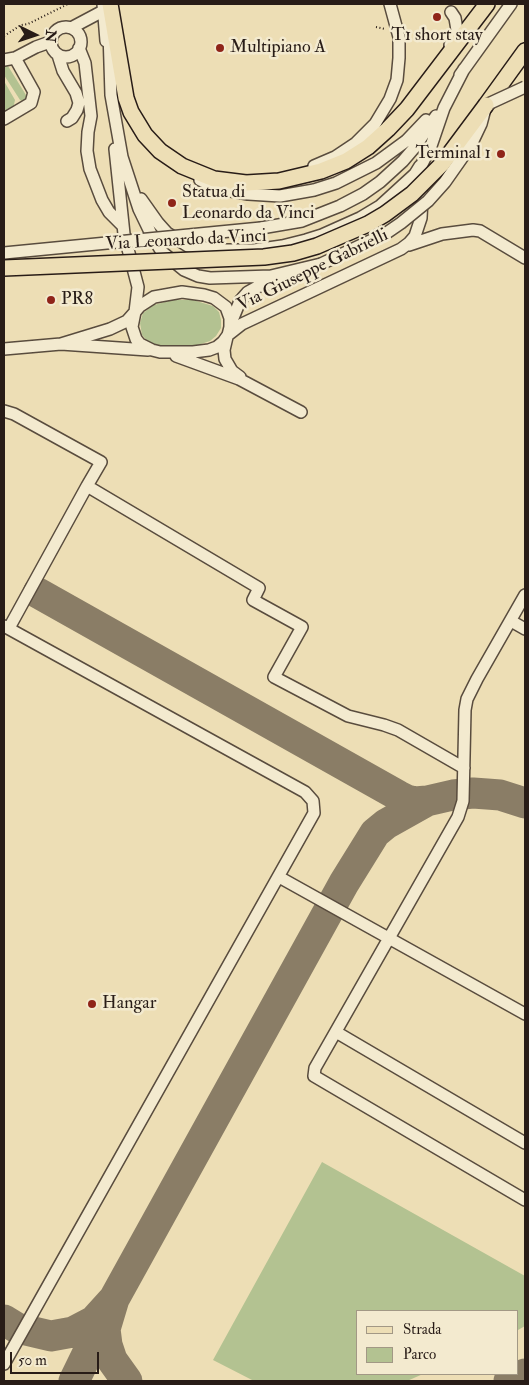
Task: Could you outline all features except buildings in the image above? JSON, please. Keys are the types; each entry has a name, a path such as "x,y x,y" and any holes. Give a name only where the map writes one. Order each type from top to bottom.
{"main road":[{"path":"106,6 117,92 150,140 166,156 182,166 229,182 260,183 279,181 320,171 354,156 375,141 395,122 487,4"},
{"name":"Via Leonardo da Vinci","path":"4,268 264,257 293,253 317,246 368,224 412,194 446,159 525,51"}],"street":[{"path":"116,4 122,225 127,249 138,282 138,296 133,320 134,334 140,344 152,350"},
{"path":"260,183 295,175 334,157 356,143 375,124 390,99 396,85 399,70 399,37 390,4"},
{"path":"166,156 206,184 234,192 280,196 314,190 336,183 376,163 418,130 512,4"},
{"path":"71,28 106,6"},
{"path":"440,66 442,57 455,38 455,18 450,12"},
{"path":"68,121 77,110 79,103 76,93 63,71 58,55 50,42 53,33 61,27 71,28 78,34 79,48 85,63 91,116 87,152 90,169 102,200 109,212 122,225"},
{"path":"4,119 32,103 34,92 10,59 50,42"},
{"path":"58,55 72,55 79,48"},
{"name":"Via Giuseppe Gabrielli","path":"229,331 401,249 415,236 419,223 422,199 420,178 422,162 431,146 444,108 464,69"},
{"path":"117,92 125,168 139,209 162,252 184,270 203,277 271,279 300,276 385,234 401,223 428,201 445,182 471,145 481,124 486,105 525,87"},
{"path":"4,252 261,228 293,223 319,215 363,194 396,168 415,147 434,119 448,92"},
{"path":"125,168 144,205 167,233 188,246 226,250 254,250 282,246 322,235 346,224 380,206 415,174 422,162"},
{"path":"401,249 433,236 472,230 480,231 525,258"},
{"path":"267,394 232,371 227,364 224,350 238,305 244,296 271,279"},
{"path":"4,349 61,344 168,352 209,350 217,347 229,331 229,312 214,298 194,293 169,293 154,297 140,306 127,321 109,330 61,344"},
{"path":"168,352 239,379 301,412"},
{"path":"4,411 14,414 101,462 6,627 305,792 313,801 314,813 4,1364"},
{"path":"87,486 260,588 253,600 302,627 274,677 348,716 398,730 464,768"},
{"path":"525,595 467,699 465,710 463,801 458,817 315,1068 314,1076 525,1200"},
{"path":"511,621 525,629"},
{"path":"279,877 525,1014"},
{"path":"336,1032 525,1143"}],"path":[{"path":"4,36 20,25 28,24 68,4"},
{"path":"376,27 381,27 388,32"}],"green space":[{"path":"4,65 8,66 26,95 27,100 24,102 20,100 4,75"},
{"path":"4,81 15,100 13,109 4,114"},
{"path":"172,300 193,300 213,306 219,312 221,320 221,328 216,336 210,341 198,345 159,347 149,343 142,335 140,323 143,313 154,305"},
{"path":"322,1162 525,1276 525,1326 519,1329 519,1310 356,1310 356,1375 421,1375 407,1381 254,1381 213,1360"}],"taxiway":[{"path":"38,593 399,796 415,802 427,801"},
{"path":"74,1381 114,1299 344,883 375,833 386,824 427,801 453,795 473,793 500,795 525,803"},
{"path":"4,1320 17,1328 51,1336 73,1332 94,1321 114,1299 105,1329 107,1345 112,1360 127,1381"},
{"path":"509,1381 525,1374"}],"place":[{"name":"T1 short stay","path":"437,17"},
{"name":"Multipiano A","path":"220,48"},
{"name":"Terminal 1","path":"501,154"},
{"name":"Statua di Leonardo da Vinci","path":"172,203"},
{"name":"PR8","path":"51,300"},
{"name":"Hangar","path":"92,1004"}]}
